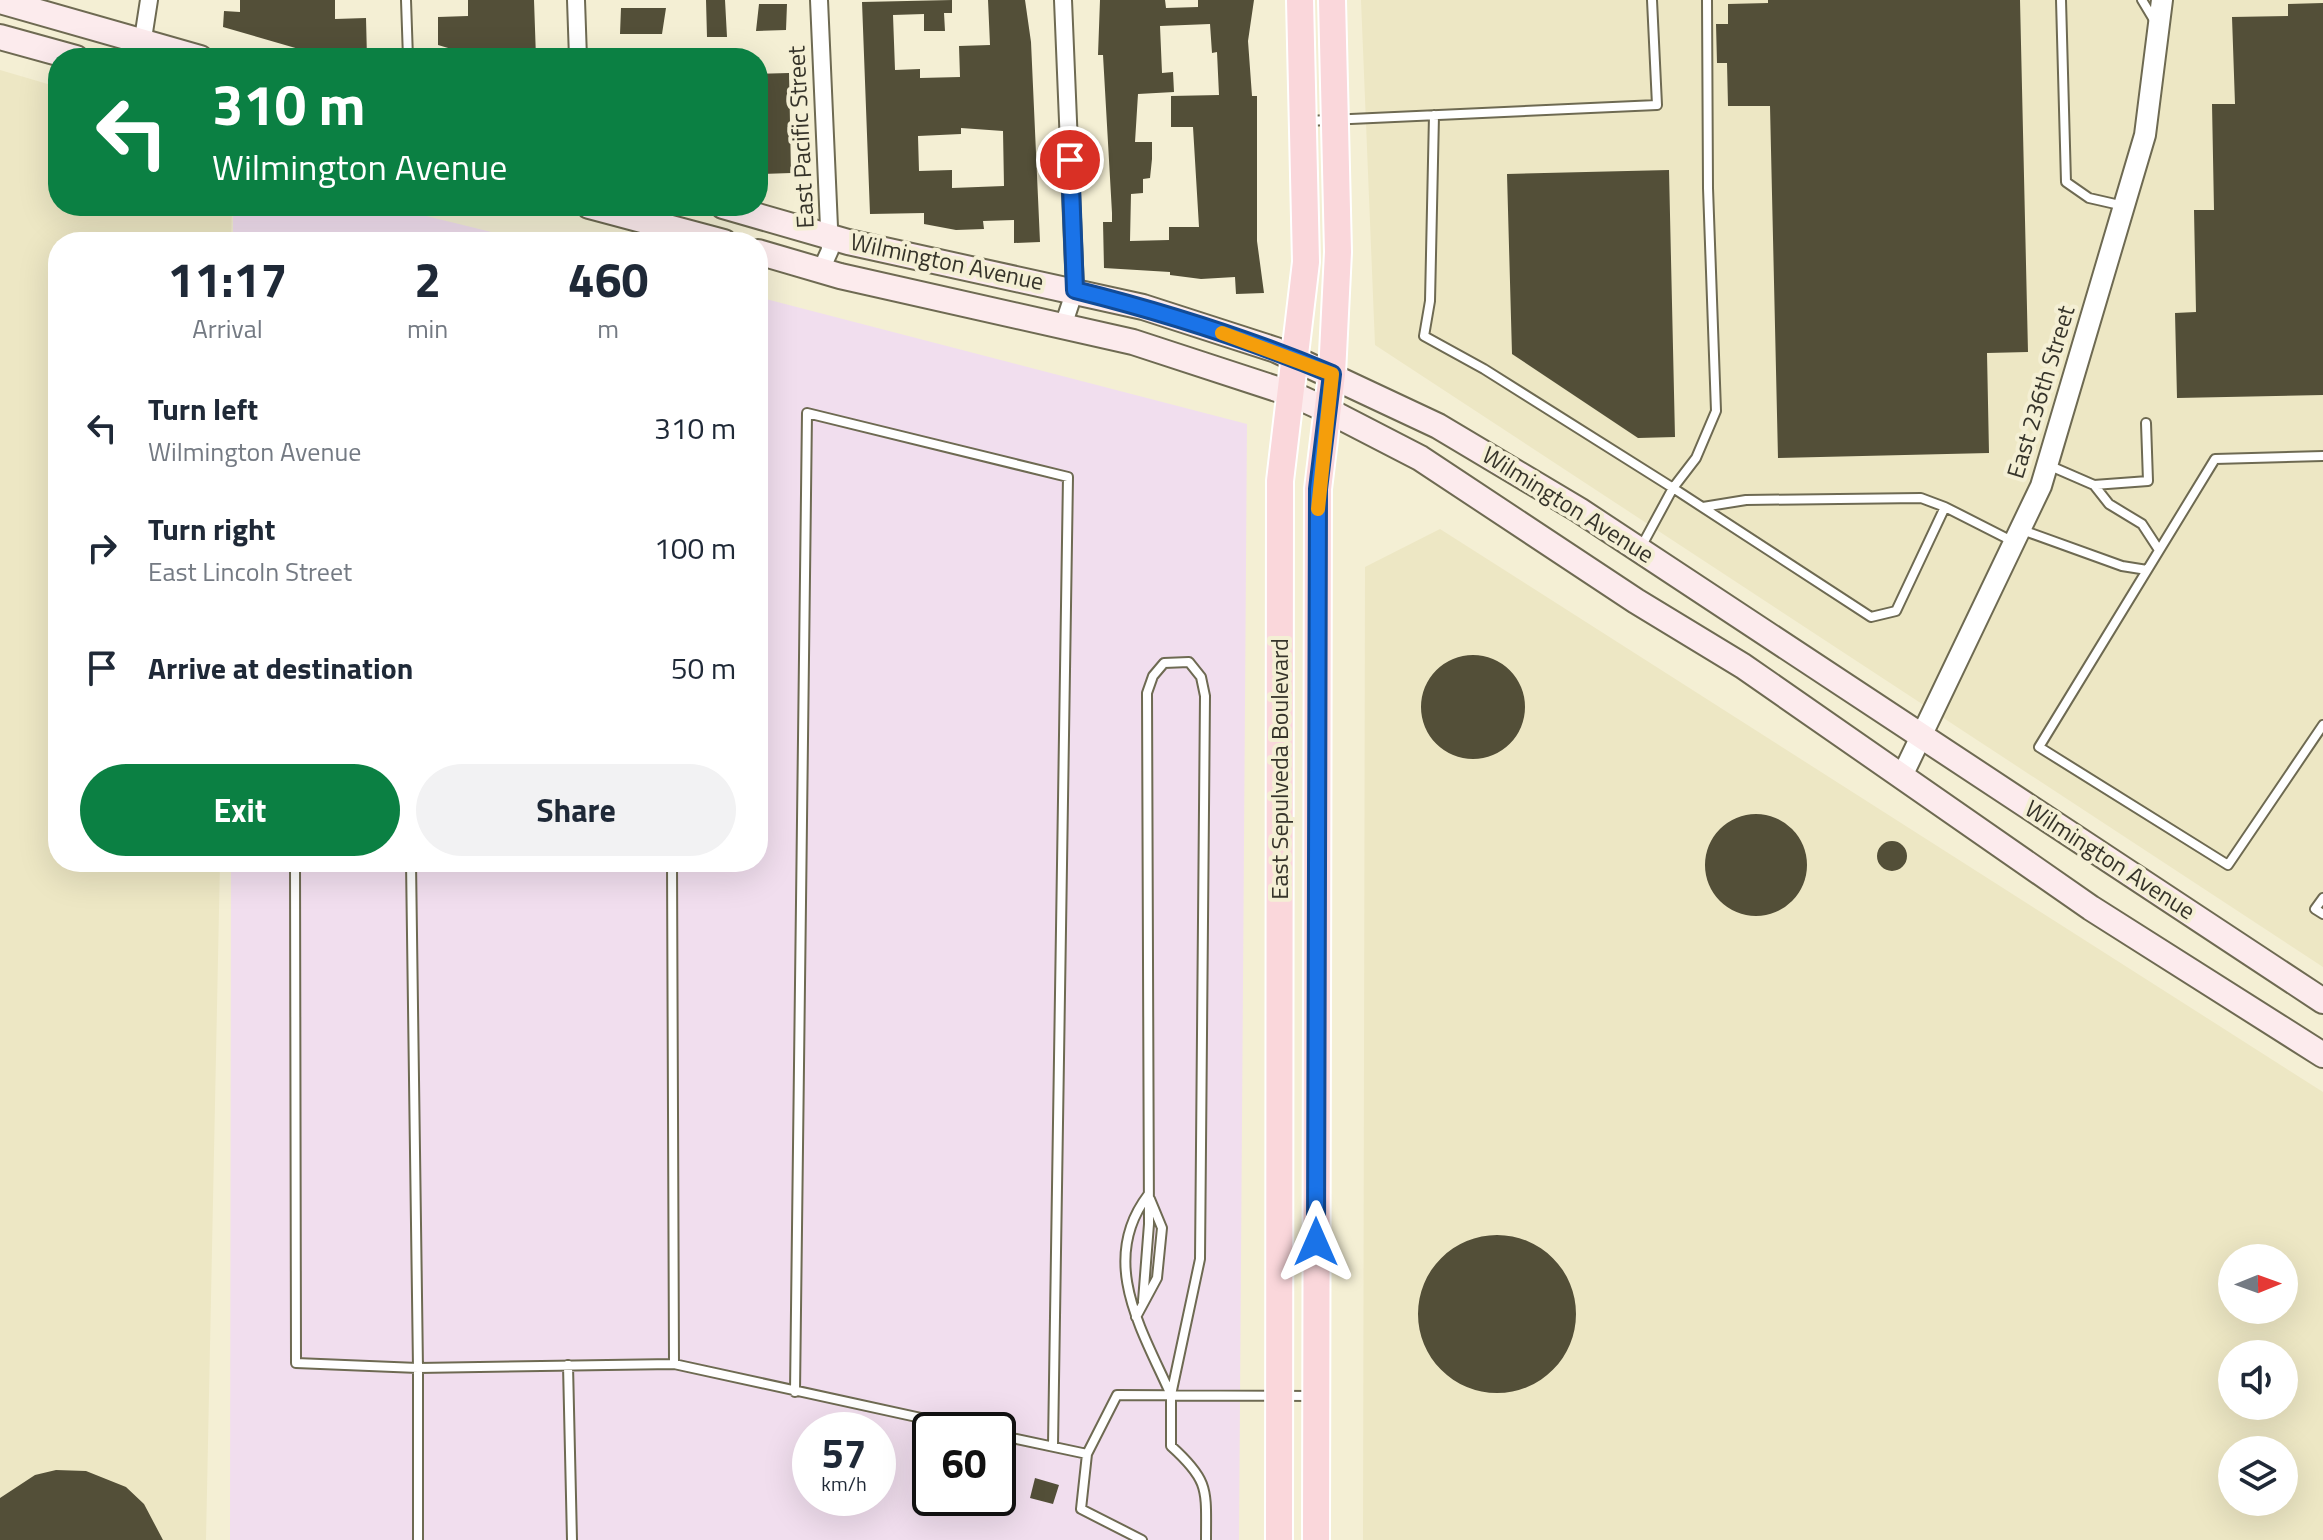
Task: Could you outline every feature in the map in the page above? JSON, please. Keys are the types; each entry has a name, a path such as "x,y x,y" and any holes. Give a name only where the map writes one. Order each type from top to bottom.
{"main road":[{"name":"East Sepulveda Boulevard","path":"1279,1540 1280,481 1306,262 1300,0"},
{"name":"East Sepulveda Boulevard","path":"1316,1540 1318,489 1329,411 1338,252 1332,0"},
{"path":"0,1 136,48"},
{"path":"0,37 48,50"},
{"path":"626,216 686,232"},
{"name":"Wilmington Avenue","path":"757,216 829,237 1143,307 1332,374 1465,441 1640,550 2323,1001"},
{"name":"Wilmington Avenue","path":"768,255 821,270 1133,342 1292,394 1329,411 1433,466 1636,601 1743,666 2091,908 2323,1055"}],"street":[{"path":"142,48 149,0"},
{"path":"576,0 578,48"},
{"name":"East Pacific Street","path":"819,0 830,250 821,270"},
{"path":"1063,0 1075,290 1063,326"},
{"name":"East 236th Street","path":"1902,776 2018,536 2048,465 2145,135 2162,0"}],"lane":[{"path":"406,0 408,48"},
{"path":"1303,121 1657,105 1652,0"},
{"path":"1640,550 1673,488 1696,458 1716,411 1708,188 1707,0"},
{"path":"2061,0 2066,182 2089,198 2124,206"},
{"path":"2142,0 2158,28"},
{"path":"1434,115 1430,301 1424,336 1484,369 1871,617 1896,611 1945,507"},
{"path":"795,1392 807,413 1068,477 1053,1446"},
{"path":"2048,465 2094,485 2148,481 2146,423"},
{"path":"2323,456 2215,459 2039,747 2228,865 2323,725"},
{"path":"2094,485 2109,504 2142,524 2159,550"},
{"path":"1703,507 1746,500 1921,498 2018,536 2122,566 2147,570"},
{"path":"1136,1317 1157,1278 1162,1228 1148,1194 1147,693 1153,676 1164,663 1189,662 1201,677 1205,696 1200,1259 1171,1395 1171,1446 1196,1468 1206,1495 1206,1540"},
{"path":"295,872 296,1363 418,1368 674,1364 912,1417"},
{"path":"411,872 418,1540"},
{"path":"672,872 674,1364"},
{"path":"2323,898 2315,909 2323,914"},
{"path":"1148,1194 1132,1216 1123,1273 1136,1317 1171,1395"},
{"path":"568,1365 572,1540"},
{"path":"1142,1540 1081,1509 1087,1454 1117,1395 1316,1396"},
{"path":"1016,1439 1087,1454"}],"shaded area":[{"path":"1361,0 2323,0 2323,967 1375,345"},
{"path":"0,70 48,84 48,216 232,216 231,232 48,232 48,872 220,872 206,1540 0,1540"},
{"path":"233,216 426,216 491,232 233,232"},
{"path":"768,300 1247,424 1239,1540 230,1540 231,872 768,872"},
{"path":"1440,529 2323,1092 2323,1540 1363,1540 1365,567"}],"building":[{"path":"240,0 335,0 335,19 366,18 367,48 295,48 223,27 224,11 240,12"},
{"path":"468,0 534,0 536,48 448,48 438,45 438,17 468,16"},
{"path":"706,0 725,0 727,37 707,37"},
{"path":"952,0 952,13 944,13 945,31 924,31 924,14 893,15 895,70 920,69 920,78 960,77 959,46 990,45 988,0 1025,0 1031,42 1040,242 1014,243 1014,220 983,221 984,229 956,230 924,224 924,213 870,214 862,2","holes":["961,128 1003,131 1004,186 952,188 952,170 919,171 918,136 961,134"]},
{"path":"1100,0 1165,0 1166,8 1198,7 1198,0 1254,0 1248,41 1252,96 1257,96 1257,241 1264,293 1236,294 1235,277 1201,279 1170,275 1170,272 1104,268 1103,222 1112,222 1112,213 1103,55 1098,55","holes":["1210,24 1212,53 1217,52 1219,95 1171,96 1171,127 1193,127 1199,227 1169,227 1169,240 1130,241 1131,194 1143,193 1143,179 1150,178 1152,159 1152,142 1135,142 1138,94 1174,92 1173,72 1162,73 1160,26"]},
{"path":"1768,0 2020,0 2028,352 1987,353 1989,453 1778,458 1770,106 1728,106 1727,63 1717,63 1716,24 1728,24 1728,4 1768,3"},
{"path":"2323,3 2323,395 2177,398 2175,313 2196,312 2194,210 2214,210 2212,104 2235,104 2232,17 2288,16 2288,4"},
{"path":"759,4 787,4 786,30 756,31"},
{"path":"621,8 666,8 662,34 620,34"},
{"path":"789,73 791,173 768,174 768,74"},
{"path":"1669,170 1675,437 1638,438 1512,354 1507,174"},
{"path":"1473,655 1493,659 1510,670 1521,687 1525,707 1521,727 1510,744 1493,755 1473,759 1453,755 1436,744 1425,727 1421,707 1425,687 1436,670 1453,659"},
{"path":"1756,814 1775,818 1792,829 1803,846 1807,865 1803,884 1792,901 1775,912 1756,916 1737,912 1720,901 1709,884 1705,865 1709,846 1720,829 1737,818"},
{"path":"1892,841 1903,845 1907,856 1903,867 1892,871 1881,867 1877,856 1881,845"},
{"path":"1497,1235 1527,1241 1553,1258 1570,1284 1576,1314 1570,1344 1553,1370 1527,1387 1497,1393 1467,1387 1441,1370 1424,1344 1418,1314 1424,1284 1441,1258 1467,1241"},
{"path":"56,1470 86,1471 126,1487 144,1504 163,1540 0,1540 0,1498 35,1475"},
{"path":"1035,1478 1059,1485 1053,1504 1030,1498"}],"slow traffic":[{"path":"1222,333 1276,350 1332,374 1318,509"}],"route":[{"path":"1070,160 1075,290 1143,307 1276,350 1332,374 1318,489 1316,1242"}]}
